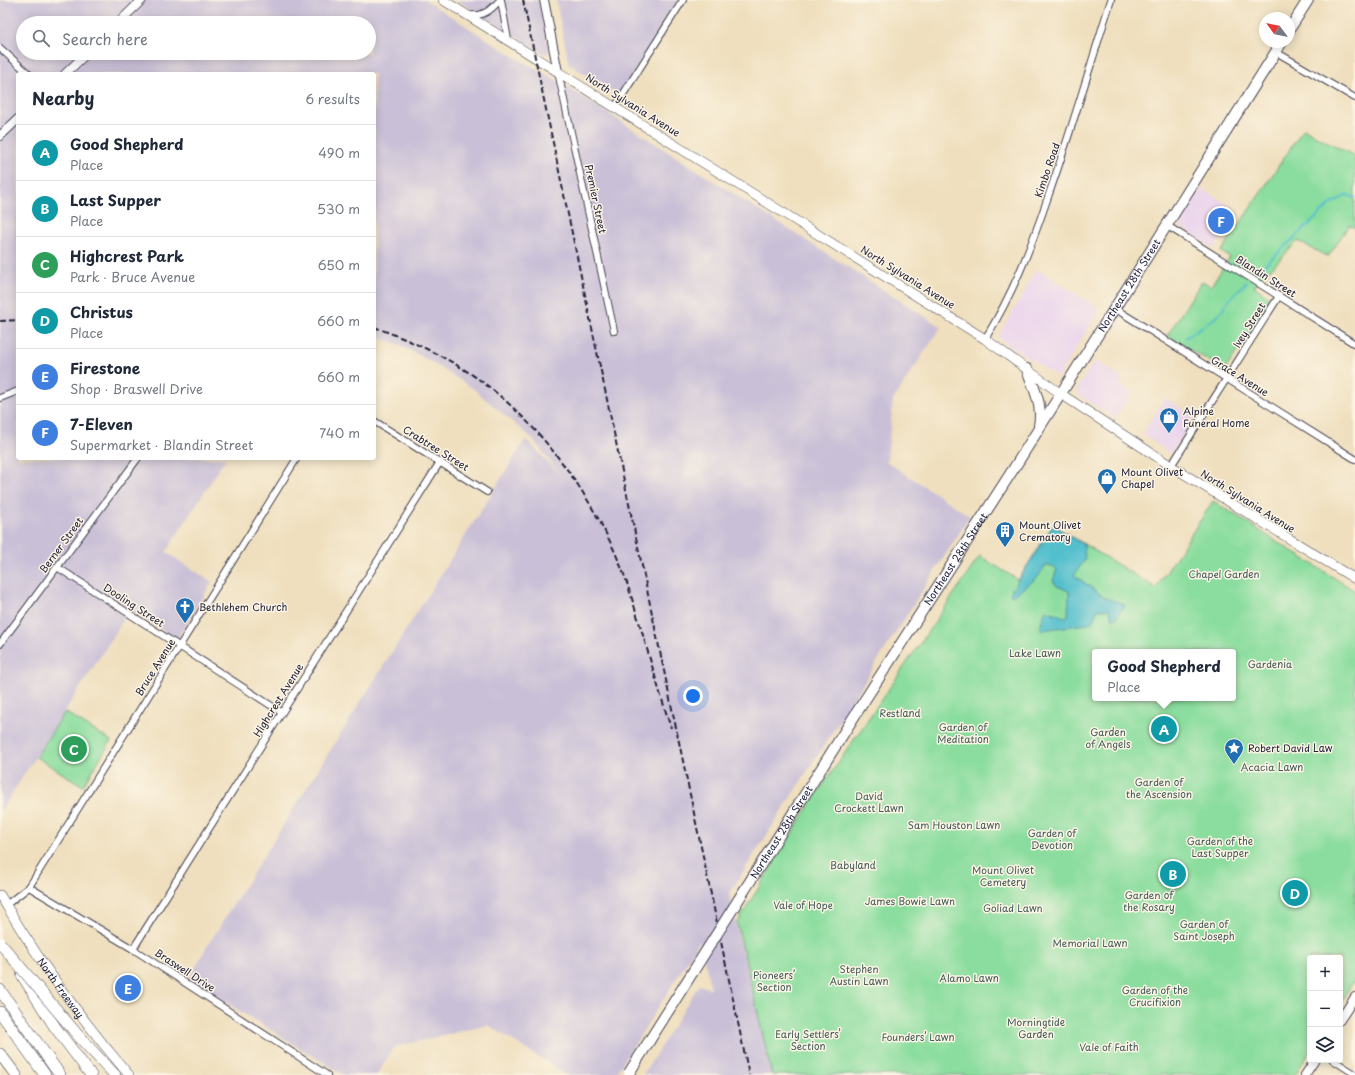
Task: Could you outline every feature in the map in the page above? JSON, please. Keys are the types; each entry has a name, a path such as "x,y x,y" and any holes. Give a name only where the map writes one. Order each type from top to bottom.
{"highway":[{"path":"0,939 55,1027 91,1075"},
{"path":"0,943 82,1040 115,1075"},
{"path":"0,990 60,1075"},
{"path":"0,1012 45,1075"},
{"path":"0,1054 16,1075"}],"main road":[{"name":"North Sylvania Avenue","path":"443,0 985,339 1061,394 1171,466 1355,579"},
{"path":"1295,21 1308,0"},
{"name":"Northeast 28th Street","path":"629,1074 857,712 1061,394 1278,48"},
{"path":"1027,369 1039,399 1040,410 1038,430"},
{"name":"North Freeway","path":"0,895 62,990 98,1040 128,1075"}],"street":[{"path":"125,16 142,0"},
{"path":"468,15 484,14 500,0 508,40"},
{"path":"544,0 558,72"},
{"path":"615,107 683,0"},
{"name":"Kimbo Road","path":"985,339 1006,305 1029,250 1062,156 1111,0"},
{"path":"0,48 27,72"},
{"path":"1276,52 1355,98"},
{"path":"67,72 80,60"},
{"name":"Premier Street","path":"558,72 614,331"},
{"path":"0,136 16,121"},
{"name":"Blandin Street","path":"1166,225 1355,344"},
{"name":"Ivey Street","path":"1171,466 1280,296"},
{"name":"Grace Avenue","path":"1114,308 1355,459"},
{"path":"0,398 16,392"},
{"name":"Crabtree Street","path":"376,422 487,492"},
{"name":"Berner Street","path":"0,644 137,460"},
{"name":"Bruce Avenue","path":"29,887 296,460"},
{"name":"Highcrest Avenue","path":"133,949 440,462"},
{"name":"Dooling Street","path":"57,567 281,712"},
{"path":"6,905 29,887"},
{"name":"Braswell Drive","path":"29,887 133,949 327,1075"},
{"path":"1343,1015 1355,997"},
{"path":"1306,1075 1313,1063"},
{"path":"1338,1063 1355,1074"}],"shaded area":[{"path":"0,0 425,0 518,59 553,78 941,327 893,400 887,462 970,516 729,894 772,1075 643,1075 699,985 711,989 700,941 615,1075 567,1075 488,1025 394,1047 377,1075 344,1075 189,980 206,948 526,439 562,477 532,438 471,387 428,360 398,344 376,337 376,72 16,72 16,460 225,460 166,552 212,582 177,639 130,610 0,812"},
{"path":"457,0 539,0 549,48 548,54 542,53"},
{"path":"556,0 678,0 620,95 569,64"},
{"path":"1202,188 1237,211 1214,249 1181,227 1180,224"},
{"path":"1036,269 1100,309 1058,377 1001,340 998,336 1025,291"},
{"path":"1095,361 1122,378 1119,383 1132,393 1115,418 1080,396 1077,389"},
{"path":"1165,398 1194,417 1171,454 1143,434"}],"green space":[{"path":"1304,128 1314,135 1355,156 1355,228 1349,225 1328,257 1298,241 1254,286 1271,299 1225,370 1167,336 1202,281 1211,286 1230,257 1221,252"},
{"name":"Mount Olivet Cemetery","path":"1213,501 1355,591 1355,979 1343,998 1343,955 1307,955 1307,1056 1295,1075 772,1075 737,923 812,801 980,556 1018,580 1053,525 1156,588"},
{"path":"65,712 111,741 83,786 36,757"}],"water":[{"path":"1053,525 1084,545 1085,560 1074,575 1104,597 1124,604 1124,607 1116,618 1113,619 1109,609 1097,610 1093,621 1087,624 1041,630 1041,623 1046,610 1064,617 1068,616 1069,591 1057,586 1053,581 1057,569 1048,565 1045,566 1038,577 1013,596 1011,595 1010,593"}],"waterway":[{"path":"1255,274 1331,204 1347,195 1355,198"},
{"path":"1185,338 1218,316 1233,295 1247,282"}],"railway":[{"path":"523,0 749,1075"},
{"path":"0,321 16,320"},
{"path":"376,328 427,349 477,378 501,397 524,419 566,468 601,523 615,551 626,580 671,728"}],"place":[{"name":"7-Eleven","path":"1221,221"},
{"name":"Alpine Funeral Home","path":"1169,434"},
{"name":"Mount Olivet Chapel","path":"1107,495"},
{"name":"Mount Olivet Crematory","path":"1005,548"},
{"name":"Bethlehem Church","path":"185,624"},
{"name":"Good Shepherd","path":"1164,729"},
{"name":"Highcrest Park","path":"74,749"},
{"name":"Robert David Law","path":"1234,765"},
{"name":"Last Supper","path":"1173,874"},
{"name":"Christus","path":"1295,893"},
{"name":"Firestone","path":"128,988"}],"park label":[{"name":"Chapel Garden","path":"1224,574"},
{"name":"Lake Lawn","path":"1035,653"},
{"name":"Gardenia","path":"1270,664"},
{"name":"Restland","path":"900,713"},
{"name":"Garden of Meditation","path":"963,732"},
{"name":"Garden of Angels","path":"1108,738"},
{"name":"Acacia Lawn","path":"1272,767"},
{"name":"Garden of the Ascension","path":"1159,788"},
{"name":"David Crockett Lawn","path":"869,802"},
{"name":"Sam Houston Lawn","path":"954,825"},
{"name":"Garden of Devotion","path":"1052,838"},
{"name":"Garden of the Last Supper","path":"1220,846"},
{"name":"Babyland","path":"853,865"},
{"name":"Garden of the Rosary","path":"1149,900"},
{"name":"James Bowie Lawn","path":"910,901"},
{"name":"Vale of Hope","path":"803,905"},
{"name":"Goliad Lawn","path":"1013,908"},
{"name":"Garden of Saint Joseph","path":"1204,930"},
{"name":"Memorial Lawn","path":"1090,943"},
{"name":"Stephen Austin Lawn","path":"859,974"},
{"name":"Alamo Lawn","path":"969,978"},
{"name":"Pioneers’ Section","path":"774,980"},
{"name":"Garden of the Crucifixion","path":"1155,996"},
{"name":"Morningtide Garden","path":"1036,1028"},
{"name":"Founders’ Lawn","path":"918,1037"},
{"name":"Early Settlers’ Section","path":"808,1040"},
{"name":"Vale of Faith","path":"1109,1047"}]}
